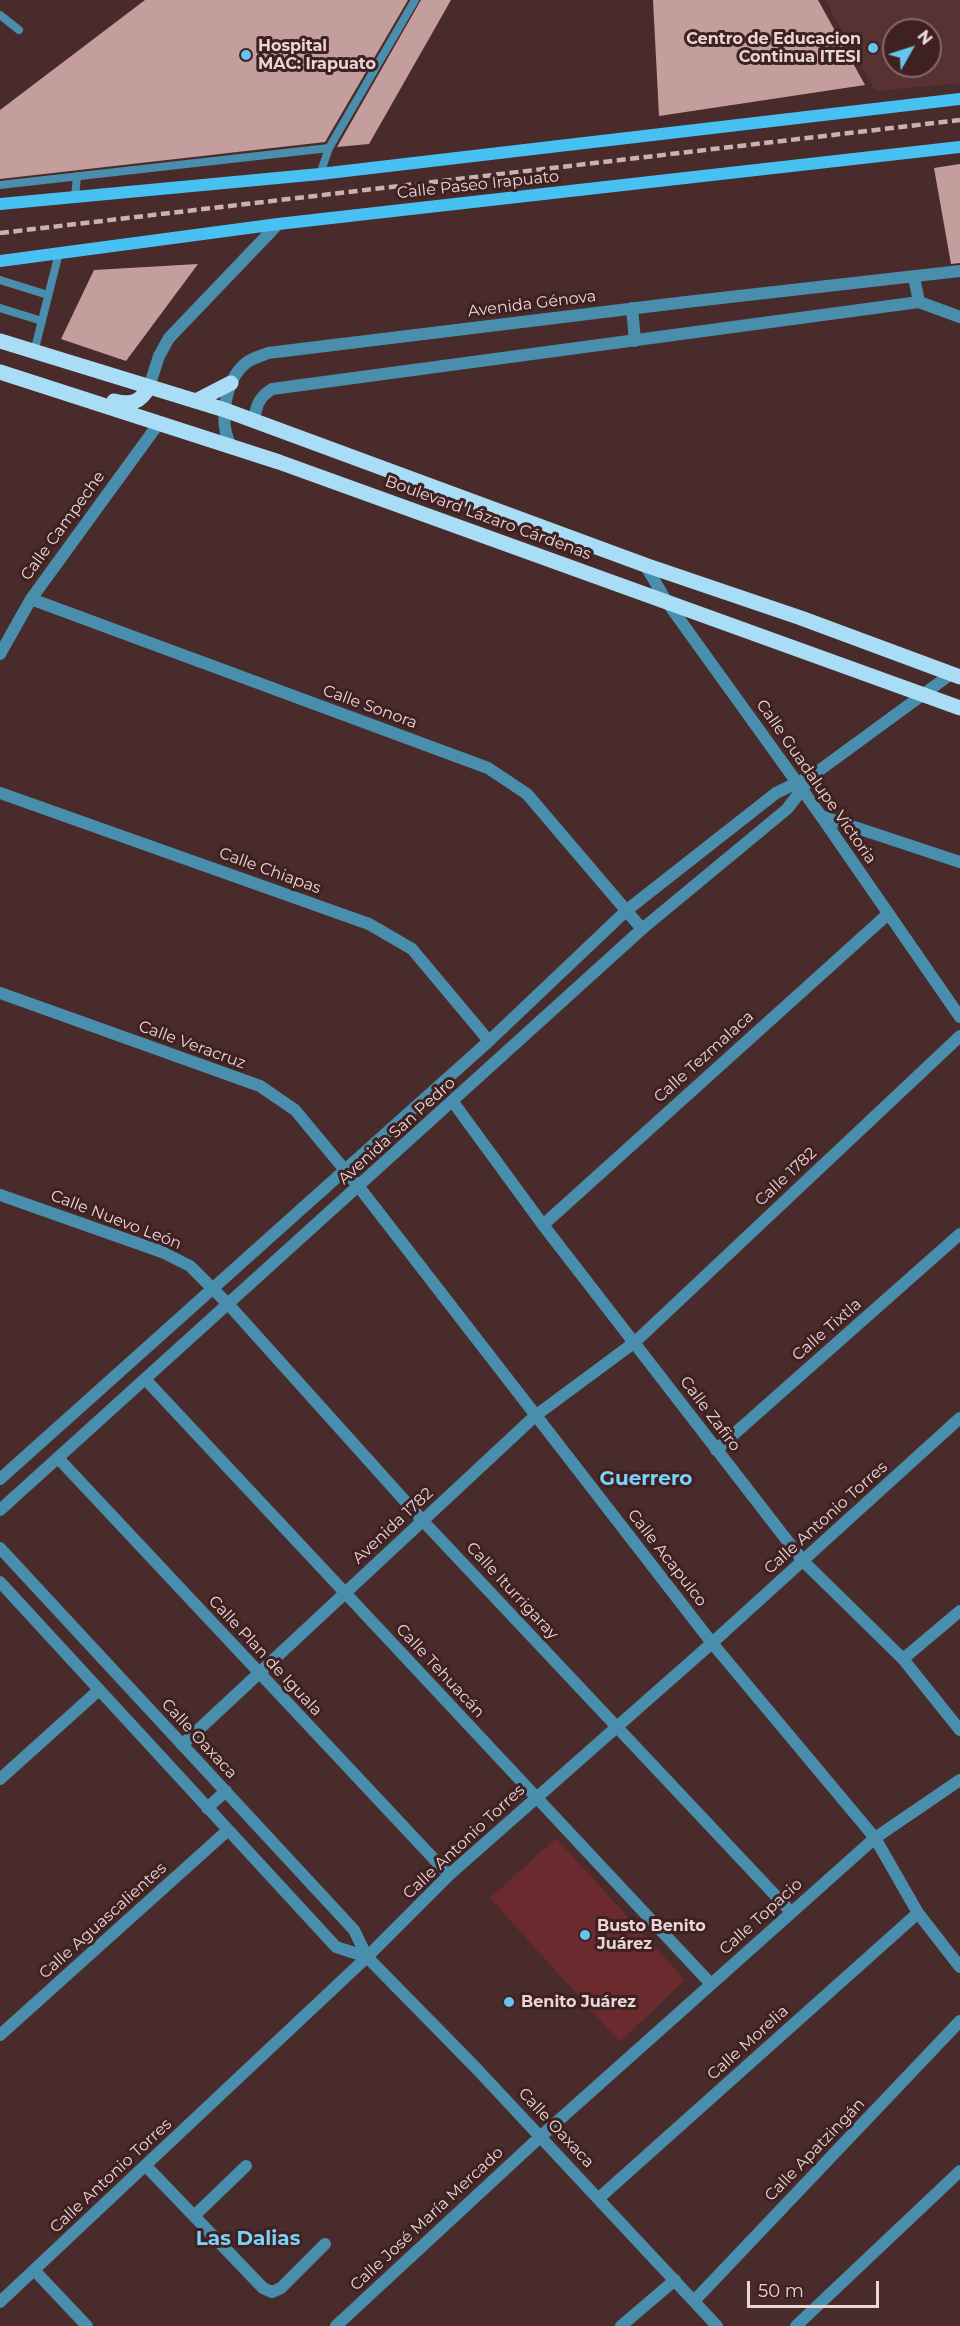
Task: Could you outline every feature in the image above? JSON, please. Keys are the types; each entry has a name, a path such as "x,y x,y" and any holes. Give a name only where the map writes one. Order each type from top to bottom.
{"main road":[{"name":"Calle Paseo Irapuato","path":"0,204 320,174 960,99"},
{"name":"Calle Paseo Irapuato","path":"0,261 278,224 960,147"},
{"name":"Boulevard Lázaro Cárdenas","path":"0,341 225,410 645,565 956,675"},
{"name":"Boulevard Lázaro Cárdenas","path":"0,372 231,446 960,708"},
{"path":"196,400 231,383"},
{"path":"73,395 98,396 127,404 143,398 149,387"}],"street":[{"path":"149,387 159,356 169,338 278,224"},
{"name":"Avenida Génova","path":"231,446 225,435 225,410 231,383 248,361 268,353 632,308 960,271"},
{"path":"914,276 919,302"},
{"path":"255,422 256,406 261,396 272,389 535,351 635,341 919,302 960,317"},
{"path":"632,308 635,341"},
{"name":"Calle Campeche","path":"0,654 31,599 159,423"},
{"name":"Calle Guadalupe Victoria","path":"645,565 667,602 821,816 960,1017"},
{"name":"Calle Sonora","path":"31,599 488,768 527,794 642,929"},
{"name":"Avenida San Pedro","path":"0,1510 642,929 787,809 800,787 813,775 924,695 956,675"},
{"name":"Avenida San Pedro","path":"0,1479 489,1041 627,910 776,793 800,787"},
{"name":"Calle Chiapas","path":"0,793 369,924 412,949 489,1041"},
{"path":"821,816 960,862"},
{"name":"Calle Tezmalaca","path":"543,1225 888,914"},
{"name":"Calle Veracruz","path":"0,993 260,1086 295,1110 344,1170"},
{"name":"Calle 1782","path":"635,1342 960,1036"},
{"name":"Calle Zafiro","path":"453,1102 543,1225 803,1561 903,1659 960,1730"},
{"name":"Calle Acapulco","path":"344,1170 359,1186 712,1643 875,1838 918,1913 960,1967"},
{"name":"Calle Nuevo León","path":"0,1195 162,1252 190,1266 213,1289"},
{"name":"Calle Tixtla","path":"716,1450 960,1234"},
{"name":"Calle Iturrigaray","path":"213,1289 423,1521 791,1912"},
{"name":"Avenida 1782","path":"182,1745 535,1416 635,1342"},
{"name":"Calle Tehuacán","path":"146,1380 711,1984"},
{"name":"Calle Antonio Torres","path":"0,2302 367,1957 449,1875 712,1643 959,1420"},
{"name":"Calle Plan de Iguala","path":"58,1458 258,1674 449,1875"},
{"name":"Calle Oaxaca","path":"0,1548 354,1930 367,1957 599,2198 717,2326"},
{"name":"Calle Oaxaca","path":"0,1582 336,1947 367,1957"},
{"path":"903,1659 960,1611"},
{"path":"0,1779 99,1690"},
{"name":"Calle Topacio","path":"540,2137 875,1838 960,1780"},
{"path":"207,1808 226,1791"},
{"name":"Calle Aguascalientes","path":"0,2035 227,1831"},
{"name":"Calle Morelia","path":"599,2198 918,1913"},
{"name":"Calle Apatzingán","path":"694,2301 960,2021"},
{"name":"Calle José María Mercado","path":"336,2326 540,2137"},
{"path":"146,2166 263,2288 272,2292 281,2288 326,2244"},
{"path":"194,2216 246,2166"},
{"path":"796,2326 960,2171"},
{"path":"35,2271 87,2326"},
{"path":"621,2326 675,2280"}],"lane":[{"path":"320,174 329,147 415,0"},
{"path":"0,15 19,30"},
{"path":"0,185 329,147"},
{"path":"75,198 77,176"},
{"path":"34,352 59,253"},
{"path":"0,280 48,295"},
{"path":"0,308 42,321"}],"shaded area":[{"name":"Centro de Educacion Continua ITESI","path":"825,0 960,0 960,83 875,91"},
{"path":"556,1838 685,1980 620,2042 490,1898"}],"building":[{"name":"Hospital MAC: Irapuato","path":"145,0 408,0 325,142 0,179 0,110"},
{"path":"421,0 451,0 369,144 337,147"},
{"path":"653,0 818,0 865,85 659,116"},
{"path":"960,164 960,263 951,264 934,168"},
{"path":"198,264 126,361 61,339 94,270"}],"railway":[{"path":"0,233 960,120"}],"place":[{"name":"Centro de Educacion Continua ITESI","path":"873,48"},
{"name":"Hospital MAC: Irapuato","path":"246,55"},
{"name":"Busto Benito Juárez","path":"585,1935"},
{"name":"Benito Juárez","path":"509,2002"}],"district":[{"name":"Guerrero","path":"646,1479"},
{"name":"Las Dalias","path":"248,2239"}]}
